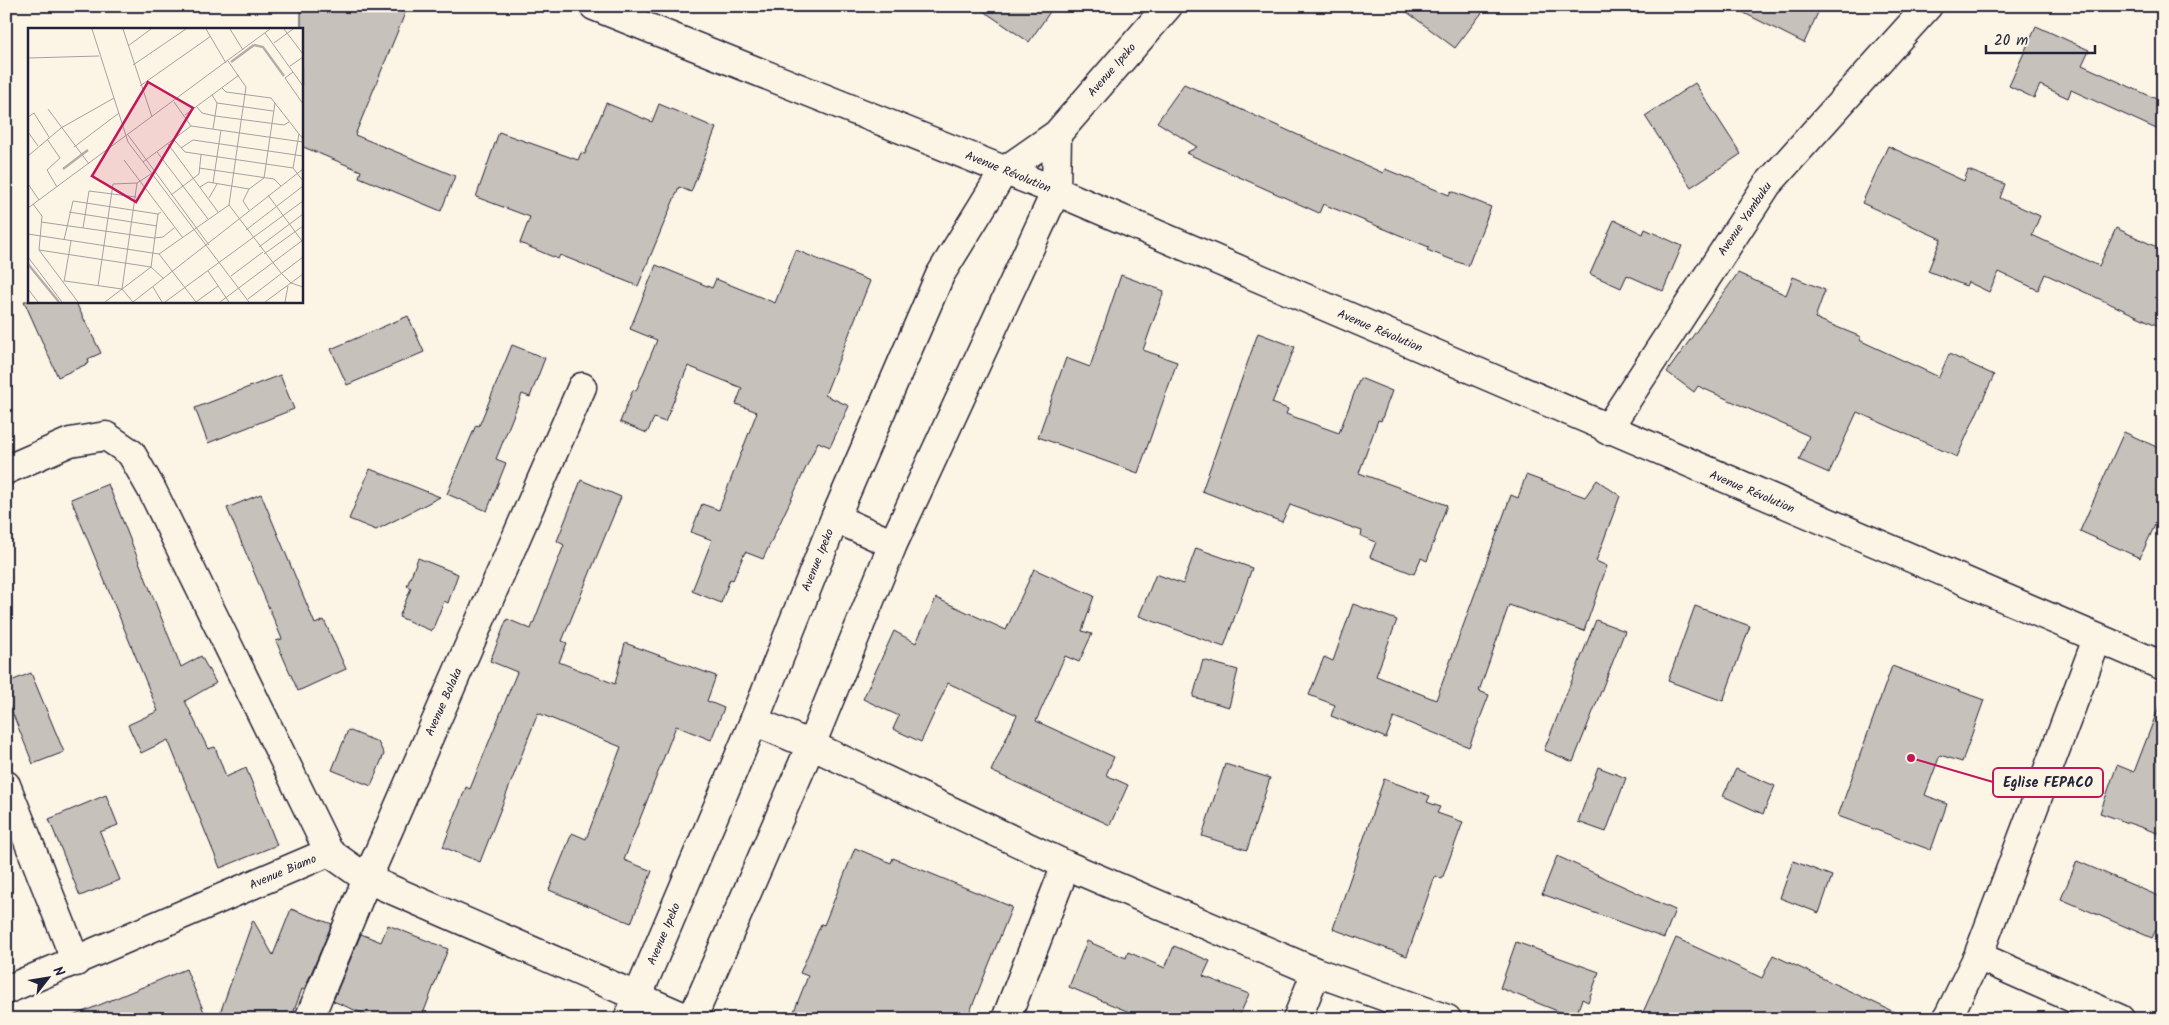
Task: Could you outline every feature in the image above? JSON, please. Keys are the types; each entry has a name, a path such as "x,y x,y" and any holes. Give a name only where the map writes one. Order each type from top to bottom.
{"street":[{"name":"Avenue Révolution","path":"594,6 1056,191 1607,430 2097,640 2163,666"},
{"name":"Avenue Ipeko","path":"633,1008 754,721 835,518 940,275 1004,171 1057,134 1168,6"},
{"name":"Avenue Yambuku","path":"1607,430 1767,185 1928,6"},
{"path":"690,1019 811,746 893,544 1056,191 1057,134"},
{"name":"Avenue Bolaka","path":"309,1019 367,879 582,387"},
{"path":"6,470 70,442 106,436 131,453 152,490 329,852"},
{"path":"835,518 893,544"},
{"path":"1947,1019 1978,956 2097,640"},
{"path":"754,721 1066,866 1316,972 1447,1019"},
{"path":"6,785 76,962"},
{"name":"Avenue Biamo","path":"6,990 76,962 329,852 367,879 633,1008 690,1019"},
{"path":"1006,1019 1066,866"},
{"path":"1978,956 2120,1019"},
{"path":"1297,1019 1316,972"}],"building":[{"path":"301,6 408,6 355,135 455,176 441,211 359,177 361,171 302,146"},
{"path":"976,6 1054,6 1029,42"},
{"path":"1399,6 1487,6 1455,48"},
{"path":"1730,6 1821,6 1804,43"},
{"path":"2036,26 2089,50 2082,65 2163,102 2163,132 2071,90 2068,98 2040,85 2034,98 2009,86"},
{"path":"1695,83 1741,154 1691,187 1645,116"},
{"path":"1184,84 1383,173 1385,169 1449,195 1451,191 1491,207 1468,266 1427,250 1429,247 1323,204 1319,213 1186,153 1197,147 1157,122"},
{"path":"606,103 652,122 659,104 716,128 691,192 679,187 638,286 560,255 558,259 520,243 530,217 476,197 499,132 578,160 581,153 585,154"},
{"path":"1888,146 1964,181 1968,170 2005,184 2000,198 2040,216 2032,235 2099,266 2116,228 2163,250 2163,328 2045,274 2038,290 1999,272 1989,292 1968,282 1966,286 1928,271 1941,239 1862,203"},
{"path":"1614,220 1643,234 1645,229 1682,246 1663,291 1627,275 1621,288 1590,274"},
{"path":"796,250 870,281 825,395 849,406 830,447 818,442 763,559 745,552 733,580 730,579 721,603 692,591 712,540 691,532 702,504 719,510 757,412 736,404 742,388 688,366 665,422 654,418 647,433 620,422 633,390 636,391 657,340 630,329 656,265 712,288 716,279 775,303"},
{"path":"1738,273 1786,295 1793,277 1825,290 1815,318 1861,337 1859,340 1939,377 1949,354 1994,375 1957,457 1857,412 1829,473 1799,460 1809,436 1698,386 1694,392 1667,372"},
{"path":"1121,275 1164,291 1143,350 1177,362 1138,473 1038,437 1066,358 1090,367"},
{"path":"24,301 76,302 101,353 88,359 89,363 58,377"},
{"path":"408,316 424,352 347,385 331,349"},
{"path":"1258,333 1295,347 1272,403 1288,409 1286,414 1339,433 1360,378 1392,391 1381,421 1378,420 1359,473 1447,505 1427,561 1421,558 1414,574 1370,557 1376,542 1361,536 1362,531 1290,505 1282,522 1202,491"},
{"path":"512,345 545,358 530,397 522,394 496,459 506,463 487,511 447,494 476,425 479,426"},
{"path":"280,375 294,409 208,443 195,408"},
{"path":"2124,432 2163,450 2163,507 2140,558 2080,531"},
{"path":"370,469 440,497 376,530 349,519"},
{"path":"1526,475 1585,497 1597,480 1620,496 1596,561 1607,566 1584,631 1509,605 1479,691 1489,695 1469,747 1394,717 1386,738 1331,716 1335,705 1309,695 1324,657 1333,661 1353,604 1397,620 1376,676 1436,700 1511,495 1518,498"},
{"path":"581,480 621,497 562,641 567,643 559,662 615,684 625,643 716,676 707,701 724,708 711,740 676,726 624,860 652,871 631,923 549,890 572,833 586,839 621,747 538,713 480,862 443,847 466,787 470,789 517,672 490,661 507,619 531,629 564,545 557,541"},
{"path":"108,484 181,667 201,656 216,683 185,701 208,749 215,747 226,777 246,768 277,845 220,868 168,740 141,753 128,725 158,711 71,499"},
{"path":"261,494 315,624 324,620 346,669 298,691 276,641 282,639 227,508"},
{"path":"1196,548 1252,568 1224,647 1139,616 1156,574 1183,584"},
{"path":"418,558 458,574 448,603 444,601 432,631 399,617 411,588 407,586"},
{"path":"1034,569 1094,596 1082,631 1092,634 1079,662 1065,656 1036,721 1114,757 1106,775 1128,785 1110,825 991,771 1017,715 948,683 921,742 893,729 899,716 863,699 894,631 916,643 936,598 1006,630"},
{"path":"1695,606 1750,626 1723,701 1668,681"},
{"path":"1596,620 1625,631 1573,762 1544,750"},
{"path":"1203,660 1238,670 1229,707 1193,697"},
{"path":"1892,666 1984,700 1962,762 1940,755 1925,795 1947,804 1931,850 1838,816"},
{"path":"31,673 64,752 33,764 6,697 6,683"},
{"path":"2160,704 2163,704 2163,835 2100,813 2117,765 2134,772"},
{"path":"348,730 378,742 384,754 371,786 332,770"},
{"path":"1225,764 1270,778 1247,850 1202,836"},
{"path":"1598,767 1626,778 1606,832 1578,822"},
{"path":"1736,769 1775,786 1763,814 1723,796"},
{"path":"1384,779 1430,796 1427,802 1440,807 1437,813 1463,822 1442,879 1435,876 1407,956 1333,929"},
{"path":"106,795 118,825 100,832 120,880 80,896 49,819"},
{"path":"855,848 891,863 893,858 1012,907 967,1019 791,1019 808,976 800,973 821,924 824,925"},
{"path":"1557,856 1675,910 1664,938 1542,894"},
{"path":"1793,861 1832,876 1819,913 1780,898"},
{"path":"2077,861 2163,898 2163,915 2152,938 2061,899"},
{"path":"291,909 332,924 304,990 302,989 291,1019 218,1019 253,920 273,955"},
{"path":"388,925 448,949 421,1019 376,1019 333,1001 361,934 381,942"},
{"path":"1676,938 1762,978 1773,955 1909,1019 1640,1019"},
{"path":"1087,941 1126,958 1128,952 1165,968 1174,946 1210,961 1203,976 1249,994 1238,1019 1146,1019 1069,987"},
{"path":"1516,942 1599,972 1588,1002 1582,999 1575,1018 1500,988"},
{"path":"186,969 207,1019 68,1019 68,1018"}],"place":[{"name":"Eglise FEPACO","path":"1911,758"}]}
